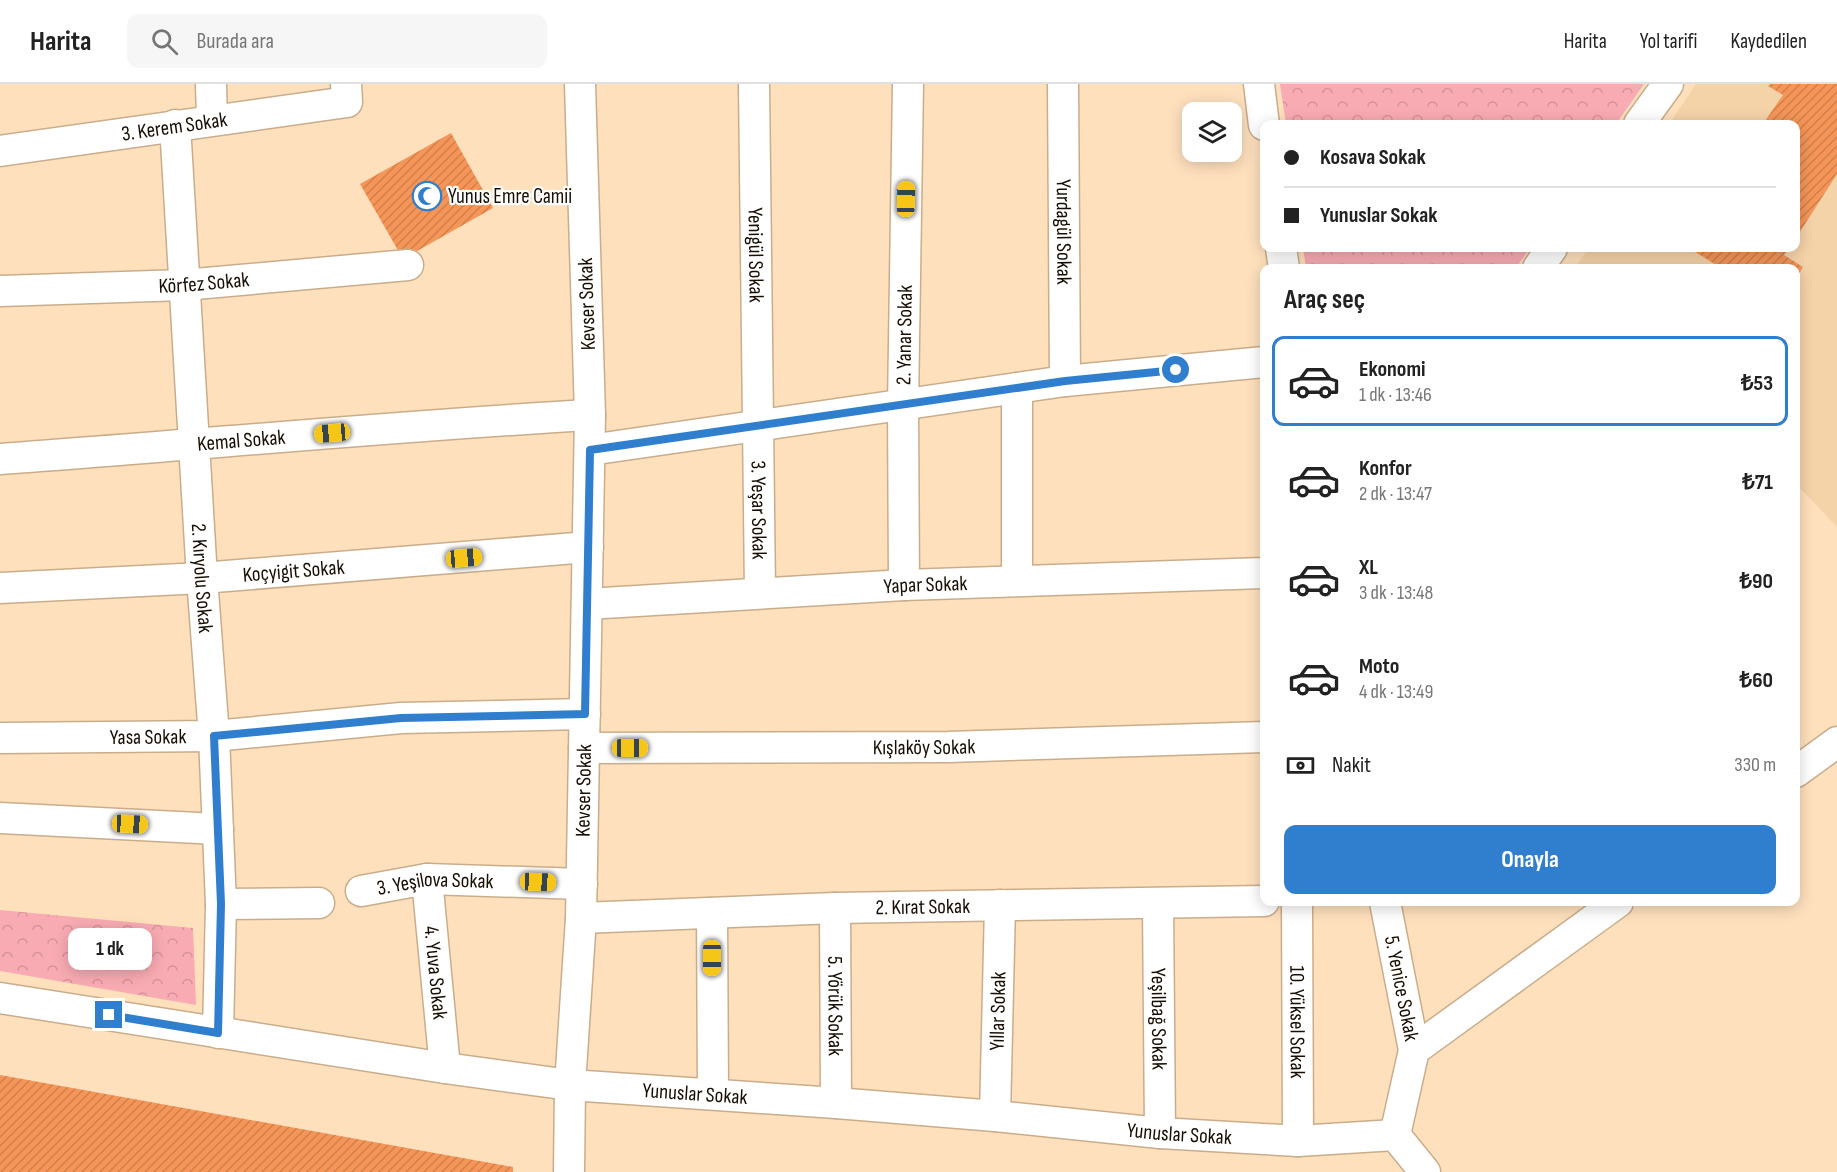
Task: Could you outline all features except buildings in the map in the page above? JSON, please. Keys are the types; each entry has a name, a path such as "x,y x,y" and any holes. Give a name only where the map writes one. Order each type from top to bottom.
{"street":[{"path":"211,84 212,120"},
{"name":"Kevser Sokak","path":"569,1172 570,1085 582,884 590,450 580,84"},
{"name":"Yenigül Sokak","path":"754,84 757,427"},
{"name":"2. Yanar Sokak","path":"904,585 903,406 908,84"},
{"name":"Yurdagül Sokak","path":"1063,84 1065,381"},
{"path":"1259,84 1263,120"},
{"path":"1642,120 1668,84"},
{"name":"3. Kerem Sokak","path":"0,151 212,120 346,93"},
{"name":"2. Kıryolu Sokak","path":"175,125 202,578 214,736 221,904 218,1033"},
{"name":"Körfez Sokak","path":"0,291 184,285 408,265"},
{"path":"590,450 1065,381 1260,362"},
{"path":"1017,388 1017,580"},
{"name":"Kemal Sokak","path":"0,459 195,446 446,423 590,415"},
{"name":"3. Yeşar Sokak","path":"757,427 760,592"},
{"name":"Koçyigit Sokak","path":"0,588 202,578 588,547"},
{"name":"Yapar Sokak","path":"587,604 904,585 1260,573"},
{"name":"Yasa Sokak","path":"0,738 214,736 401,718 585,714"},
{"name":"Kışlaköy Sokak","path":"584,748 948,747 1260,736"},
{"path":"1800,769 1837,742"},
{"path":"0,818 218,829"},
{"name":"3. Yeşilova Sokak","path":"361,891 427,879 582,884"},
{"name":"4. Yuva Sokak","path":"427,879 446,1068"},
{"name":"2. Kırat Sokak","path":"581,918 835,908 1260,901"},
{"path":"221,904 319,903"},
{"name":"Yeşilbağ Sokak","path":"1158,903 1160,1133"},
{"name":"Yıllar Sokak","path":"995,1116 1000,905"},
{"name":"10. Yüksel Sokak","path":"1297,906 1298,1141"},
{"name":"5. Yenice Sokak","path":"1386,906 1414,1050 1395,1135"},
{"path":"1414,1050 1612,906"},
{"name":"5. Yörük Sokak","path":"835,908 836,1102"},
{"path":"712,913 713,1093"},
{"name":"Yunuslar Sokak","path":"0,998 446,1068 570,1085 836,1102 1160,1133 1298,1141 1395,1135"},
{"path":"1395,1135 1425,1172"}],"shaded area":[{"path":"1696,84 1837,84 1837,527 1800,488 1800,264 1578,263 1586,252 1800,252 1800,120 1672,120"}],"green space":[{"path":"1280,84 1644,84 1619,120 1285,120"},
{"path":"1304,252 1527,252 1519,264 1305,264"},
{"path":"0,910 193,928 196,1005 0,971"}],"place":[{"name":"Yunus Emre Camii","path":"427,196"}],"route":[{"path":"109,1015 218,1033 221,904 214,736 401,718 585,714 590,450 1065,381 1176,370"}]}
